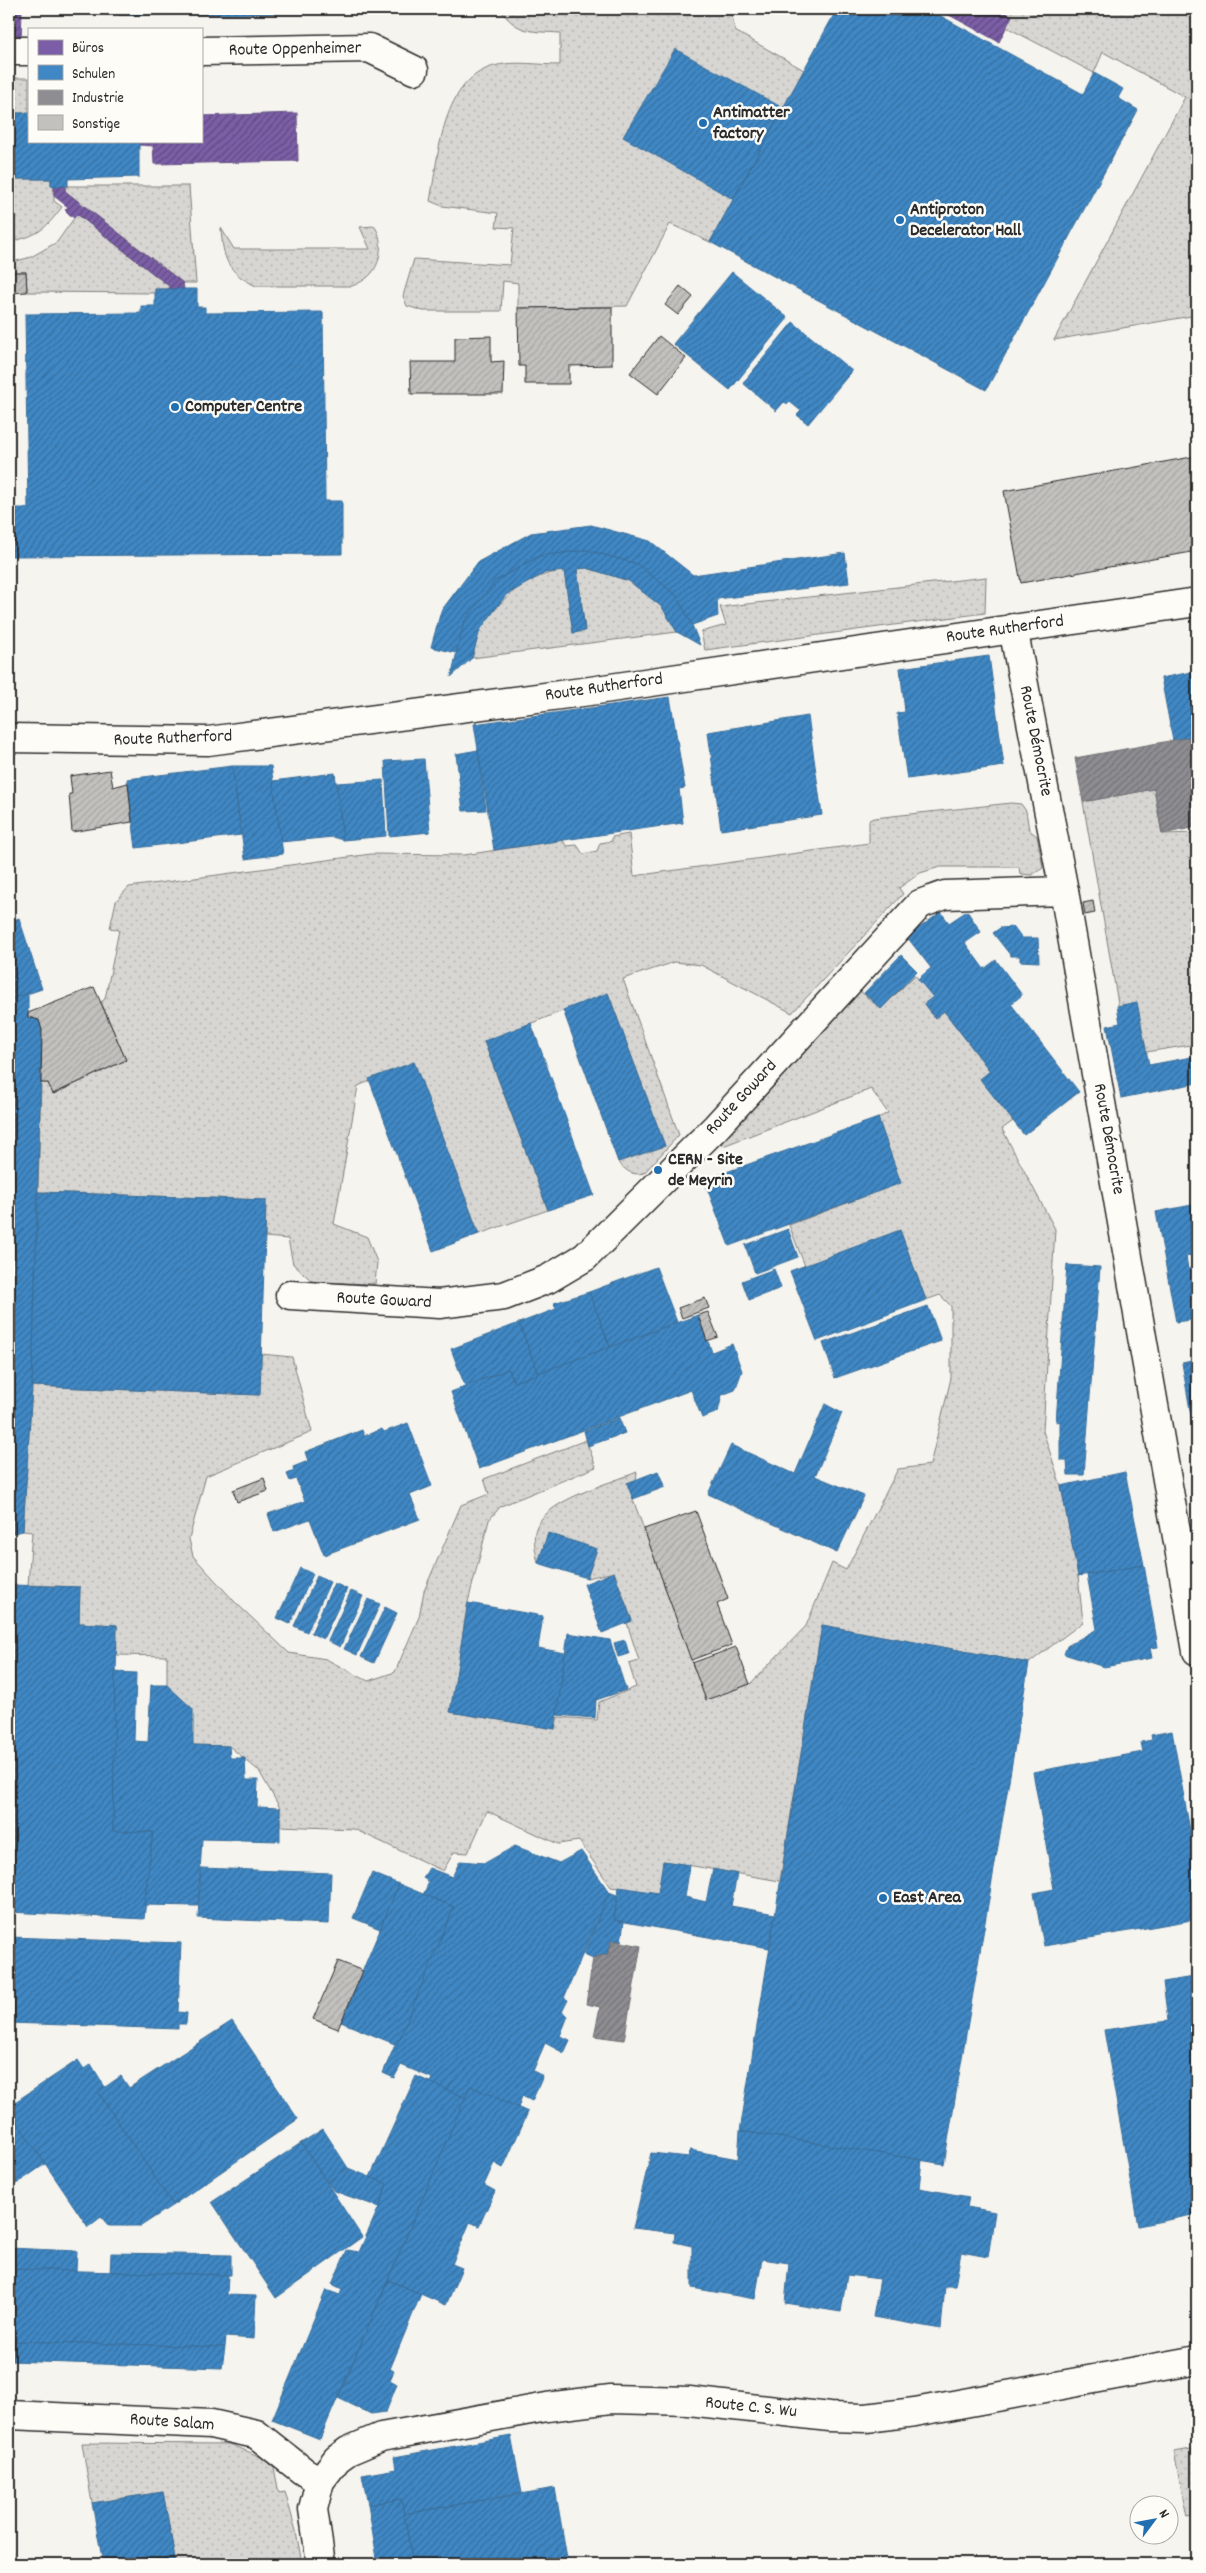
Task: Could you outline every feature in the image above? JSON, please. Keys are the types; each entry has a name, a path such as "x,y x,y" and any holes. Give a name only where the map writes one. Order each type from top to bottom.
{"street":[{"name":"Route Oppenheimer","path":"202,51 369,48 414,70"},
{"path":"9,51 28,51"},
{"name":"Route Rutherford","path":"9,738 208,741 590,691 1197,602"},
{"name":"Route Démocrite","path":"1013,628 1064,891 1197,1651"},
{"name":"Route Goward","path":"290,1295 439,1304 504,1296 548,1278 585,1257 716,1127 920,904 945,895 1064,891"},
{"name":"Route C. S. Wu","path":"320,2481 337,2459 348,2450 381,2437 547,2407 611,2399 689,2401 829,2417 866,2418 916,2412 1197,2360"},
{"name":"Route Salam","path":"9,2416 210,2424 256,2434 303,2471 320,2481"},
{"path":"320,2481 313,2509 321,2564"}],"shaded area":[{"path":"500,9 715,9 719,14 732,15 735,31 804,70 710,242 670,224 627,306 518,308 518,283 503,281 501,311 423,311 407,306 403,296 414,259 510,265 514,228 496,227 498,213 442,206 430,201 440,141 446,120 454,101 465,85 479,72 498,65 521,63 560,65 560,33 526,30 513,23"},
{"path":"972,9 1197,9 1197,315 1054,340 1185,97 1103,52 1094,73"},
{"path":"9,78 28,78 28,113 9,113"},
{"path":"9,179 51,179 51,186 54,186 54,201 62,207 40,231 9,242"},
{"path":"65,186 189,186 196,283 183,283 65,191"},
{"path":"77,214 169,286 169,289 155,289 155,293 27,292 26,272 9,272 9,263 31,257 57,242"},
{"path":"374,226 380,241 377,265 367,278 352,286 256,286 246,281 228,263 223,248 221,228 234,249 370,249 360,227"},
{"path":"587,568 629,581 662,607 677,632 472,658 481,628 497,607 516,589 527,582 551,573 564,571 573,633 585,630 577,569"},
{"path":"986,577 985,613 705,650 701,632 726,625 720,607"},
{"path":"1154,789 1162,834 1197,833 1197,1044 1127,1055 1083,802"},
{"path":"1011,803 1021,804 1026,811 1029,830 1037,836 1043,868 1032,875 1020,874 1019,867 940,867 920,873 899,888 903,894 792,1013 701,965 675,962 623,979 679,1135 644,1173 636,1174 630,1172 618,1162 665,1146 608,993 484,1042 548,1210 479,1234 414,1062 358,1086 334,1224 367,1237 377,1262 375,1284 313,1282 293,1264 288,1239 265,1237 266,1200 38,1192 41,1083 48,1083 54,1094 126,1060 101,1002 105,999 119,930 110,928 116,901 129,887 371,854 464,855 563,840 566,846 577,845 583,854 597,851 600,843 612,841 612,837 629,834 634,876 869,843 869,820 874,818"},
{"path":"915,975 933,997 924,1004 934,1018 944,1011 990,1071 981,1079 1013,1121 1002,1129 1055,1229 1043,1431 1061,1486 1078,1576 1083,1622 1029,1663 822,1625 780,1881 664,1861 658,1893 611,1887 579,1841 558,1844 487,1811 468,1853 454,1852 443,1871 354,1829 280,1826 280,1808 259,1771 229,1746 193,1745 167,1685 167,1656 116,1655 117,1625 79,1623 80,1587 28,1585 32,1532 23,1531 32,1386 259,1395 261,1354 292,1357 312,1432 206,1476 189,1539 193,1556 234,1601 289,1653 326,1659 368,1681 395,1672 419,1617 424,1591 461,1505 489,1494 484,1479 586,1440 596,1467 501,1506 489,1520 467,1606 451,1712 555,1729 558,1717 597,1720 599,1702 636,1687 629,1664 639,1661 627,1623 632,1620 614,1572 587,1578 597,1549 548,1534 538,1563 534,1540 540,1521 549,1511 578,1495 637,1472 636,1480 627,1483 706,1699 750,1684 806,1626 832,1563 846,1570 898,1469 930,1465 951,1378 951,1306 940,1295 926,1300 900,1231 805,1266 789,1225 900,1183 878,1118 888,1113 871,1089 723,1146 720,1141 859,990 881,1009"},
{"path":"82,2443 230,2444 261,2457 274,2468 279,2493 285,2492 296,2531 302,2564 176,2564 163,2492 92,2503"},
{"path":"1197,2448 1197,2515 1187,2517 1174,2452"}],"building: Büros":[{"path":"9,9 22,9 21,41 9,40"},
{"path":"938,9 998,9 1012,16 999,42"},
{"path":"297,113 298,161 154,164 153,146 139,145 139,142 202,142 202,116"},
{"path":"54,186 65,186 65,191 183,283 184,289 169,289 169,286 77,214 74,218 65,210 68,207 54,196"}],"building: Schulen":[{"path":"117,9 330,9 330,13 119,15"},
{"name":"Antiproton Decelerator Hall","path":"837,9 928,9 1083,94 1094,73 1123,89 1118,98 1138,110 986,390 710,242"},
{"name":"Antimatter factory","path":"675,49 783,108 733,199 623,137"},
{"path":"9,113 28,113 28,142 139,142 139,177 68,179 68,186 51,186 51,179 9,179"},
{"path":"732,272 788,318 730,390 673,344"},
{"name":"Computer Centre","path":"155,289 197,289 197,307 205,307 205,313 323,312 325,501 342,501 342,554 9,556 9,505 12,508 28,508 25,314 141,313 141,306 155,306"},
{"path":"793,322 852,371 808,424 797,415 801,411 790,402 788,404 784,402 776,411 743,383"},
{"path":"591,525 650,541 693,575 845,553 849,583 717,599 718,616 692,625 676,595 637,564 587,550 539,556 495,581 464,622 456,653 431,647 441,611 478,562 531,533"},
{"path":"587,550 637,564 676,595 700,645 677,632 662,607 629,581 587,568 577,569 585,631 573,633 564,571 545,573 506,595 480,630 472,658 451,677 464,622 495,581 539,556"},
{"path":"989,656 1004,766 907,779 897,713 905,712 900,668"},
{"path":"1197,671 1197,736 1173,741 1161,678"},
{"path":"670,697 685,788 679,789 683,823 494,850 474,724"},
{"path":"808,716 822,815 721,830 708,732"},
{"path":"478,750 486,810 463,811 456,754"},
{"path":"424,759 430,832 389,836 385,761"},
{"path":"232,766 271,766 283,854 245,859"},
{"path":"232,766 241,835 136,848 127,779"},
{"path":"335,773 343,840 333,837 281,842 273,781"},
{"path":"383,780 386,836 343,840 337,783"},
{"path":"967,911 981,932 965,943 984,969 996,960 1022,995 1011,1004 1079,1092 1024,1135 980,1079 990,1071 944,1011 935,1018 924,1004 933,997 918,979 931,968 907,937 941,912 949,923"},
{"path":"19,918 42,989 9,1000 9,922"},
{"path":"1014,927 1022,938 1038,938 1039,962 1020,961 1020,956 1011,956 993,933 1000,928"},
{"path":"901,955 917,971 881,1009 864,993"},
{"path":"28,993 28,1017 39,1020 42,1030 32,1386 23,1531 9,1534 9,1000"},
{"path":"608,993 665,1146 618,1162 563,1010"},
{"path":"1137,1002 1149,1065 1197,1056 1197,1083 1121,1098 1107,1026 1120,1023 1117,1006"},
{"path":"531,1023 594,1195 548,1210 484,1041"},
{"path":"414,1062 479,1234 433,1251 369,1079"},
{"path":"878,1118 901,1183 729,1246 704,1180"},
{"path":"38,1192 266,1200 260,1395 32,1386"},
{"path":"1197,1204 1197,1254 1186,1256 1188,1269 1197,1268 1197,1319 1176,1322 1156,1212"},
{"path":"788,1229 798,1257 755,1273 745,1245"},
{"path":"900,1230 926,1300 817,1341 790,1271"},
{"path":"1067,1265 1100,1267 1084,1475 1068,1475 1067,1460 1060,1460 1060,1421 1056,1422"},
{"path":"656,1267 677,1322 610,1347 589,1292"},
{"path":"774,1269 781,1288 749,1300 742,1281"},
{"path":"589,1292 610,1347 538,1374 519,1323 556,1309 554,1303"},
{"path":"928,1306 941,1341 835,1378 823,1343"},
{"path":"698,1315 712,1352 732,1344 742,1371 735,1390 722,1395 718,1412 702,1418 691,1390 479,1469 451,1392 509,1369 514,1382"},
{"path":"519,1323 538,1374 514,1382 509,1369 465,1386 451,1349"},
{"path":"1197,1360 1197,1451 1182,1363"},
{"path":"825,1404 842,1413 815,1476 864,1496 837,1553 708,1494 731,1445 795,1474"},
{"path":"619,1418 625,1433 588,1446 584,1431"},
{"path":"408,1423 432,1486 410,1495 420,1519 324,1555 310,1519 274,1532 268,1514 305,1501 296,1479 290,1481 287,1474 294,1471 293,1467 308,1461 305,1452 362,1430 364,1436 382,1429 384,1432"},
{"path":"658,1471 665,1487 633,1499 627,1483"},
{"path":"1125,1472 1144,1565 1078,1576 1061,1486"},
{"path":"548,1533 597,1549 587,1578 538,1563"},
{"path":"9,1541 13,1585 13,1600 9,1600"},
{"path":"1144,1565 1158,1647 1150,1648 1152,1658 1104,1667 1064,1654 1067,1646 1097,1629 1087,1575"},
{"path":"300,1568 313,1574 290,1624 277,1618"},
{"path":"614,1572 632,1621 602,1633 584,1584"},
{"path":"317,1576 330,1582 307,1632 294,1626"},
{"path":"334,1583 347,1589 323,1639 311,1633"},
{"path":"13,1585 80,1587 79,1623 117,1625 113,1831 153,1832 144,1919 9,1912 9,1600 13,1600"},
{"path":"351,1591 363,1596 340,1647 328,1641"},
{"path":"368,1599 380,1604 357,1655 344,1649"},
{"path":"468,1603 543,1616 538,1648 565,1653 555,1729 450,1712"},
{"path":"385,1607 397,1613 374,1663 361,1657"},
{"name":"East Area","path":"822,1625 1029,1663 944,2164 740,2131"},
{"path":"568,1633 610,1640 626,1690 596,1700 595,1718 557,1715"},
{"path":"625,1640 629,1654 618,1657 614,1643"},
{"path":"115,1672 136,1673 134,1741 148,1742 151,1685 167,1685 193,1709 193,1745 229,1746 230,1758 245,1758 246,1780 258,1780 257,1807 280,1808 280,1841 202,1839 198,1906 144,1905 153,1832 113,1831"},
{"path":"1172,1731 1193,1847 1197,1846 1197,1919 1044,1946 1034,1893 1054,1889 1033,1772 1143,1752 1141,1742 1152,1740 1151,1735"},
{"path":"515,1846 559,1863 581,1851 609,1892 564,1998 568,2000 562,2012 568,2016 560,2036 570,2040 564,2053 545,2043 533,2071 543,2076 532,2101 522,2096 518,2108 470,2086 466,2098 430,2083 432,2078 401,2065 394,2078 383,2073 454,1907 423,1895 429,1882 423,1878 429,1868 452,1877 460,1861 485,1863"},
{"path":"663,1861 690,1865 685,1897 706,1902 713,1869 737,1874 731,1906 775,1914 769,1948 614,1920 619,1887 658,1893"},
{"path":"201,1868 331,1873 329,1924 198,1918"},
{"path":"372,1873 399,1884 380,1929 353,1918"},
{"path":"399,1884 454,1907 397,2045 341,2022"},
{"path":"609,1892 617,1895 614,1920 624,1922 621,1941 612,1940 608,1954 593,1958 584,1954"},
{"path":"9,1937 181,1943 178,2012 187,2013 186,2024 178,2024 178,2029 9,2023"},
{"path":"1193,1977 1197,1999 1197,2214 1138,2226 1104,2030 1168,2021 1163,1982"},
{"path":"232,2021 298,2119 173,2205 98,2092 121,2076 129,2088"},
{"path":"78,2060 84,2069 91,2064 105,2087 98,2092 173,2205 141,2226 109,2226 101,2217 88,2227 9,2110 9,2106"},
{"path":"416,2076 466,2098 320,2439 272,2420 326,2290 340,2295 342,2289 332,2284 347,2250 359,2252 379,2207 387,2184 370,2177"},
{"path":"470,2086 528,2112 503,2168 494,2163 484,2185 495,2191 479,2226 470,2222 452,2264 462,2268 446,2305 388,2280"},
{"path":"9,2110 45,2164 9,2189"},
{"path":"323,2129 348,2168 327,2182 301,2143"},
{"path":"740,2131 922,2160 919,2188 969,2197 967,2207 995,2212 988,2257 961,2252 955,2286 945,2286 941,2329 873,2317 880,2279 847,2275 841,2312 785,2303 789,2263 762,2259 755,2299 692,2288 692,2246 674,2242 675,2233 633,2228 651,2153 689,2157 690,2150 738,2159"},
{"path":"301,2143 362,2237 276,2298 212,2202"},
{"path":"348,2168 387,2184 379,2207 334,2191 327,2182"},
{"path":"9,2248 77,2251 76,2271 9,2269"},
{"path":"111,2253 231,2255 231,2275 110,2273"},
{"path":"9,2269 228,2275 227,2295 256,2296 254,2339 226,2337 225,2347 9,2341"},
{"path":"388,2280 421,2294 390,2369 394,2371 390,2380 397,2384 386,2412 371,2414 338,2398"},
{"path":"9,2341 225,2347 222,2368 9,2361"},
{"path":"511,2436 522,2493 404,2514 401,2499 368,2505 362,2475 396,2469 394,2457"},
{"path":"555,2488 568,2564 413,2564 404,2514"},
{"path":"163,2492 176,2564 103,2564 92,2503"},
{"path":"401,2499 413,2564 378,2564 368,2505"},
{"path":"9,2536 14,2564 9,2564"}],"building: Industrie":[{"path":"1197,736 1197,827 1162,834 1154,789 1083,802 1075,758"},
{"path":"612,1940 641,1946 624,2040 594,2036 600,2007 586,2004 593,1958 608,1954"}],"building: Sonstige":[{"path":"9,272 26,272 27,292 9,293"},
{"path":"680,286 693,297 678,315 665,305"},
{"path":"612,307 612,365 569,366 569,384 525,384 525,366 519,366 518,308"},
{"path":"491,336 491,362 504,361 503,394 411,394 410,362 455,362 455,337"},
{"path":"659,336 686,358 658,394 630,373"},
{"path":"1197,456 1197,551 1021,583 1004,491"},
{"path":"110,770 113,787 128,783 132,822 72,832 69,794 72,794 70,776"},
{"path":"1093,901 1095,913 1085,915 1083,903"},
{"path":"94,987 126,1060 53,1094 48,1083 41,1083 42,1030 39,1020 28,1017 28,1013"},
{"path":"705,1298 709,1308 682,1318 678,1308"},
{"path":"708,1312 718,1337 707,1341 698,1315"},
{"path":"264,1478 268,1491 237,1502 233,1490"},
{"path":"696,1511 728,1599 717,1604 732,1645 691,1660 644,1529"},
{"path":"736,1647 750,1684 706,1700 692,1663"},
{"path":"338,1961 363,1971 338,2029 313,2019"}],"place":[{"name":"Antimatter factory","path":"703,123"},
{"name":"Antiproton Decelerator Hall","path":"900,220"},
{"name":"Computer Centre","path":"175,407"},
{"name":"CERN - Site de Meyrin","path":"658,1170"},
{"name":"East Area","path":"883,1898"}]}
